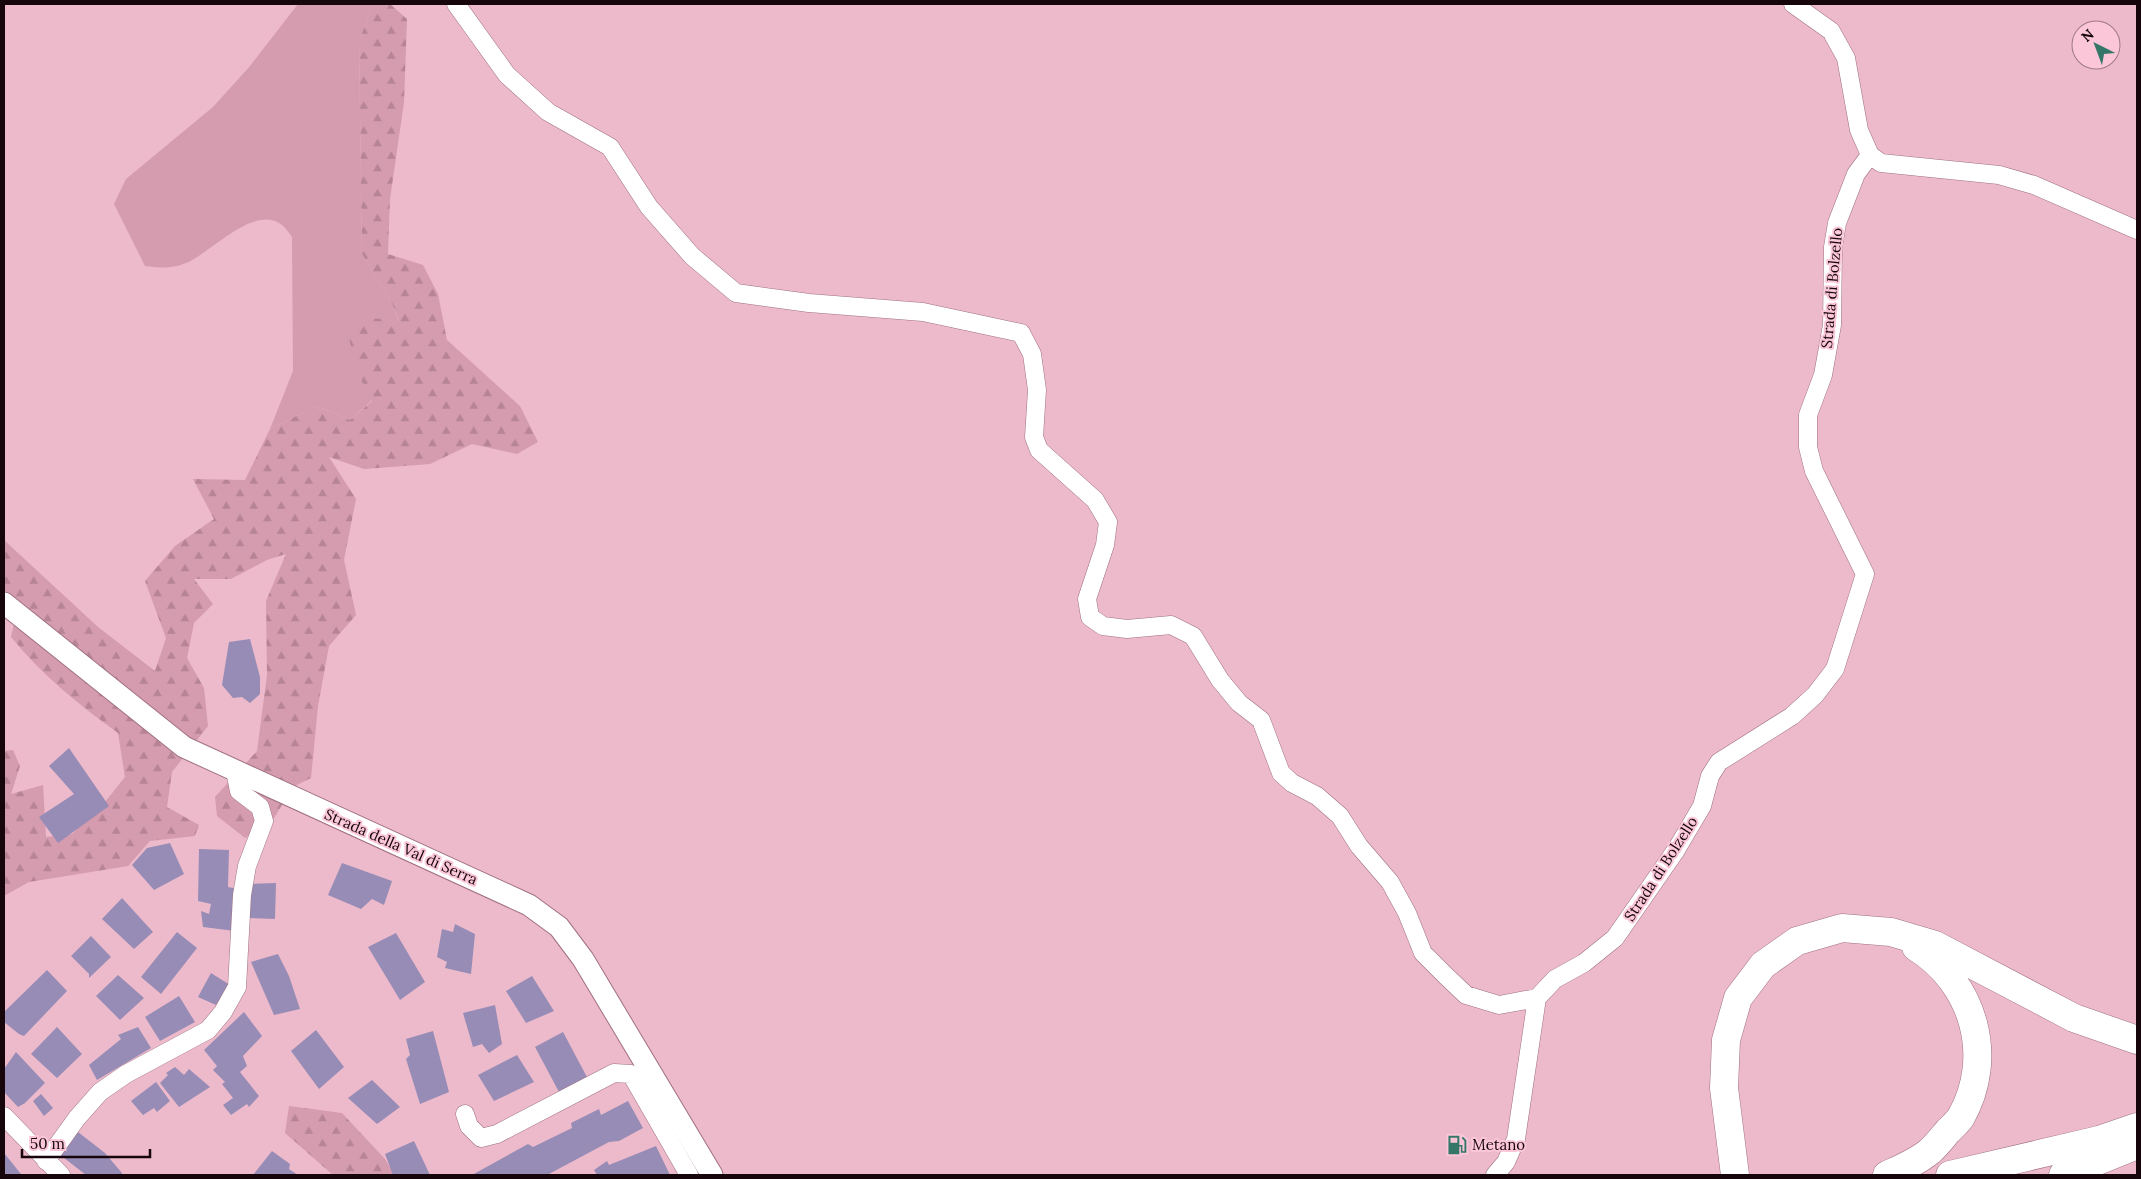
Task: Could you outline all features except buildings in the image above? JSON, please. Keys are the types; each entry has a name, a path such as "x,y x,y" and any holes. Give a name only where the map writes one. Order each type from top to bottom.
{"highway":[{"path":"1736,1175 1724,1088 1726,1040 1738,998 1763,965 1797,941 1842,928 1891,932 1935,945 2074,1018 2137,1040"},
{"path":"1887,1175 1930,1152 1960,1118 1976,1079 1978,1043 1968,1006 1954,982 1927,954 1891,932"},
{"path":"1950,1175 2098,1140 2137,1127"},
{"path":"2063,1175 2137,1145"},
{"path":"2102,1175 2137,1159"}],"street":[{"path":"456,4 507,75 548,112 610,147 649,207 686,249 736,293 809,303 923,312 1021,333 1032,354 1037,390 1034,436 1039,450 1095,500 1108,522 1104,545 1086,599 1090,617 1103,626 1127,629 1171,625 1193,636 1220,680 1239,703 1261,720 1280,773 1292,783 1317,796 1340,816 1359,846 1390,882 1407,913 1423,953 1466,995 1499,1005 1537,998 1516,1140 1506,1162 1495,1175"},
{"path":"1793,4 1831,31 1846,58 1859,130 1870,155 1881,163 1999,175 2034,185 2137,230"},
{"name":"Strada di Bolzello","path":"1537,998 1555,979 1584,963 1615,938 1676,850 1702,806 1710,776 1719,762 1792,716 1815,695 1835,669 1865,574 1814,471 1808,447 1808,415 1823,375 1832,325 1833,247 1838,224 1856,174 1870,155"},
{"name":"Strada della Val di Serra","path":"4,603 184,747 529,905 559,927 583,958 712,1175"},
{"path":"46,1161 76,1118 100,1092 126,1074 208,1030 224,1012 237,987 242,895 247,866 264,821 260,807 238,791 235,771"},
{"path":"465,1114 469,1126 481,1138 498,1134 614,1073 631,1074 689,1175"},
{"path":"4,1116 61,1175"}],"green space":[{"path":"298,4 374,4 359,40 362,254 390,299 399,322 373,318 357,372 372,400 350,420 317,406 270,429 293,371 292,237 282,225 271,220 259,220 232,232 186,263 166,267 145,266 114,204 126,179 213,107 250,66"},
{"path":"374,4 390,4 407,19 404,102 390,199 388,254 423,265 438,294 447,340 520,406 538,442 517,454 472,444 430,464 364,469 329,457 356,499 344,560 356,615 329,646 318,706 311,778 293,787 271,823 245,838 217,816 215,797 257,751 267,675 266,601 286,554 267,560 231,579 194,579 213,604 194,623 187,658 204,688 208,726 172,772 167,807 199,825 195,836 150,841 128,866 29,882 4,896 4,751 13,750 20,766 11,794 43,785 46,837 72,834 105,802 125,777 118,733 61,688 35,664 11,637 18,605 4,591 4,540 98,627 155,671 166,638 145,581 175,546 214,519 193,479 245,480 270,429 317,406 350,420 372,401 357,372 347,329 373,318 399,321 390,299 362,254 359,40"},
{"path":"289,1106 342,1113 385,1159 395,1175 333,1175 285,1133"}],"place":[{"name":"Metano","path":"1457,1145"}]}
